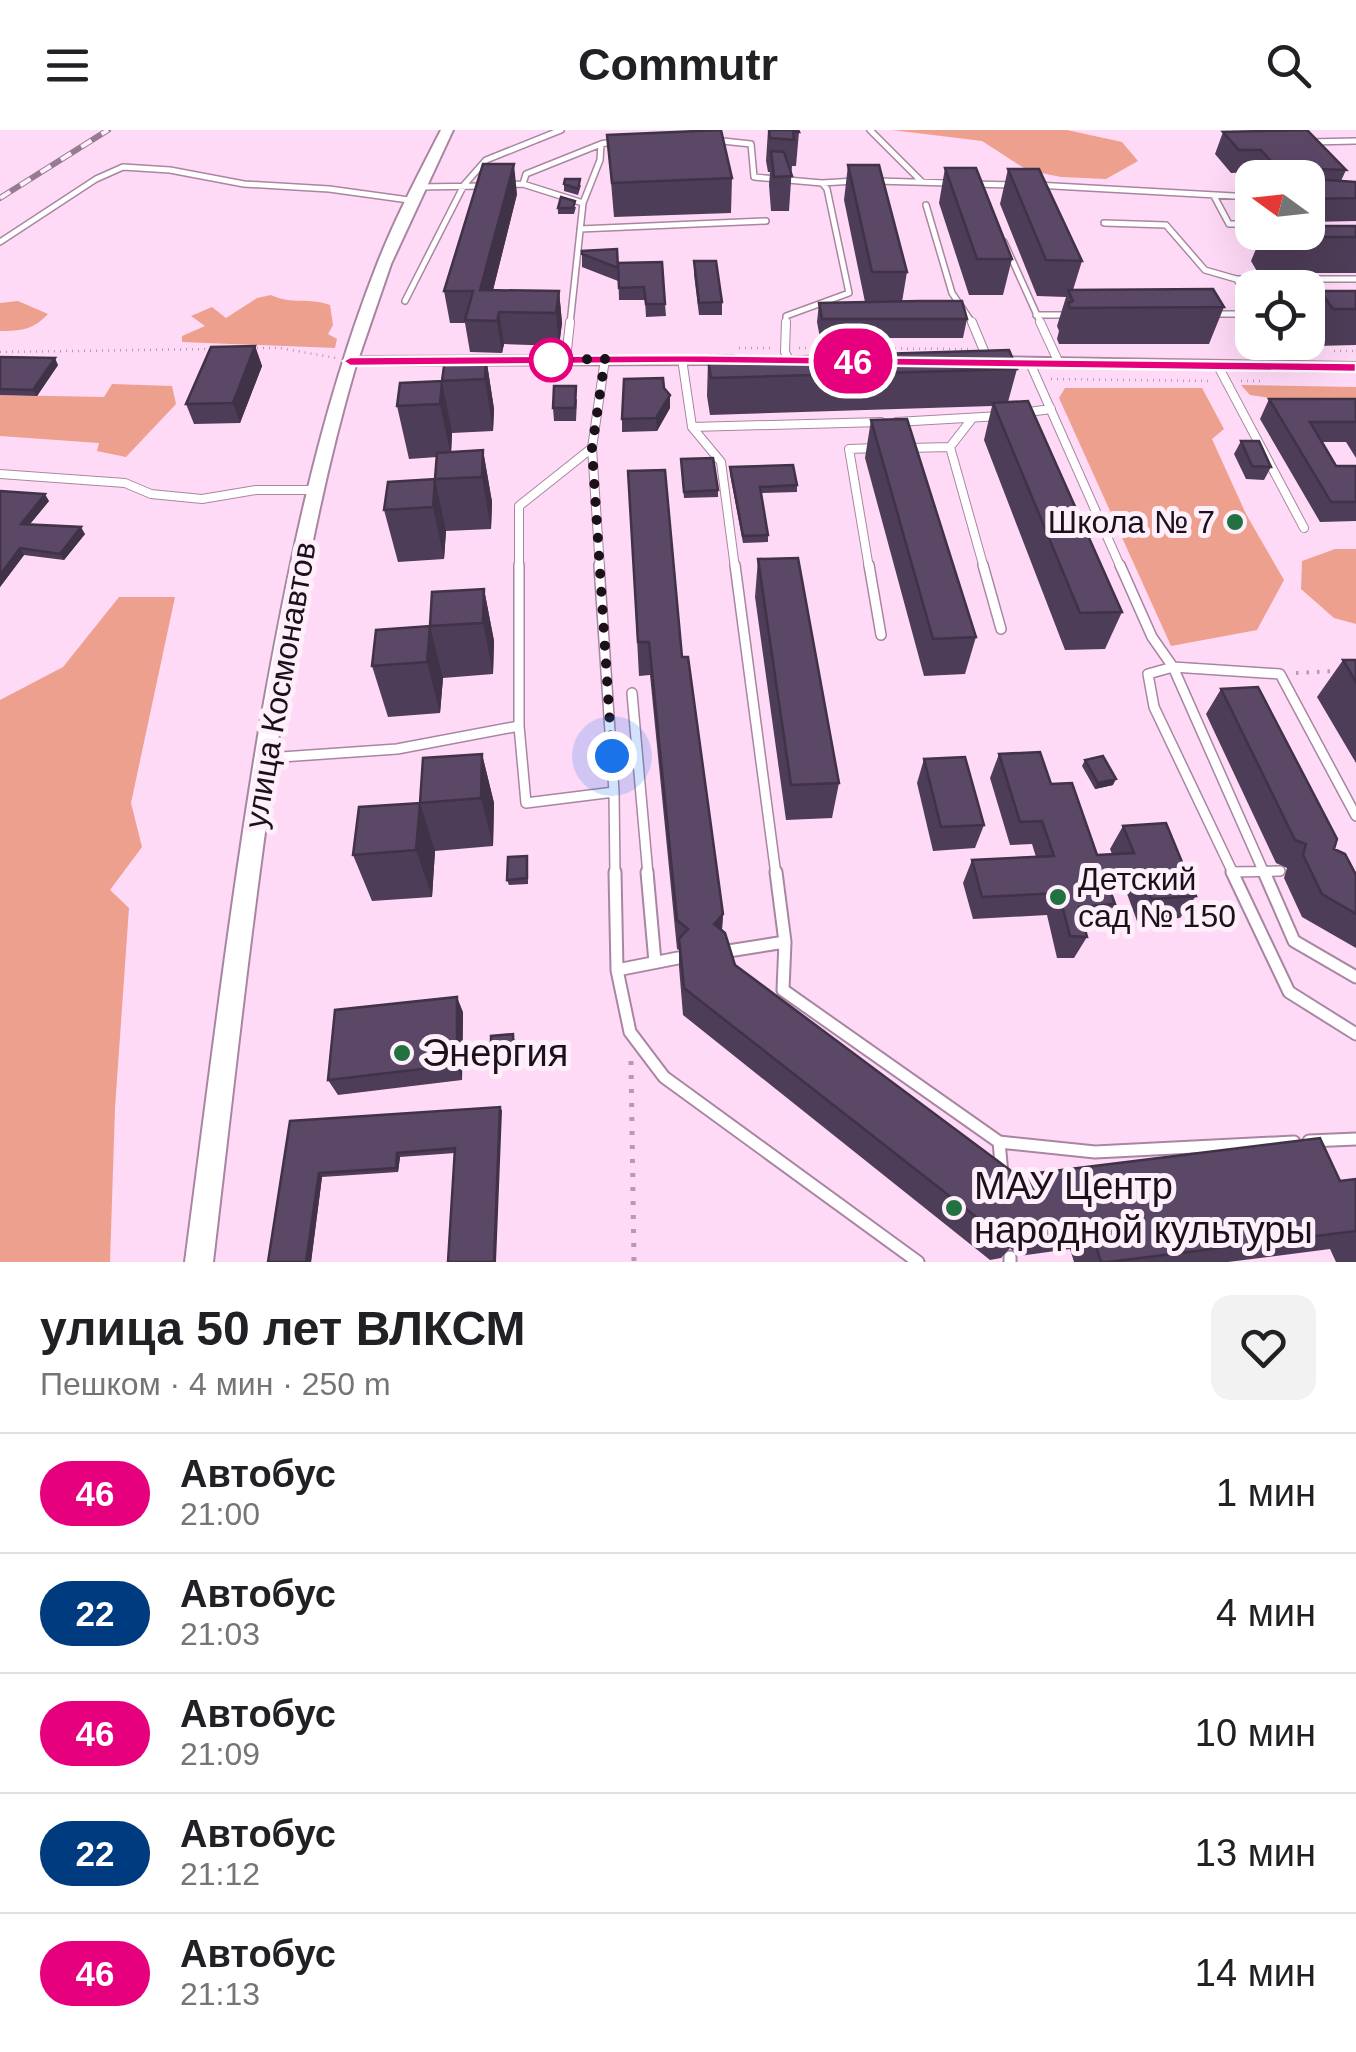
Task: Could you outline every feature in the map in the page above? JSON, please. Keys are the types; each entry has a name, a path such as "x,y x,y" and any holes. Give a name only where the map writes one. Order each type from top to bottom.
{"street":[{"name":"улица Космонавтов","path":"199,1262 264,758 314,490 370,295 413,194 447,130"},
{"path":"968,361 986,355 1059,363 1356,367"},
{"path":"350,361 775,357 809,360"}],"lane":[{"path":"405,301 464,185 486,160 561,130"},
{"path":"870,130 922,182"},
{"path":"700,140 734,139 751,144 754,177 822,182 1131,188 1235,196"},
{"path":"523,184 526,174 600,144 630,141"},
{"path":"1302,142 1356,141"},
{"path":"566,360 584,203 600,160 600,144"},
{"path":"600,160 619,159"},
{"path":"0,242 96,179 123,167 170,170 244,184 413,194 464,185 523,184 584,203"},
{"path":"786,316 849,293 830,198 822,182"},
{"path":"1214,196 1229,224 1235,224"},
{"path":"926,204 952,293 969,313 986,355"},
{"path":"580,229 766,220"},
{"path":"1104,222 1166,225 1205,270 1235,279"},
{"path":"1001,235 1059,363"},
{"path":"1325,279 1356,279"},
{"path":"951,314 969,313"},
{"path":"1036,314 1075,314"},
{"path":"1213,314 1235,314"},
{"path":"786,316 823,316"},
{"path":"775,357 786,316"},
{"path":"605,359 592,448 614,792 618,970 630,1032 664,1077 918,1262"},
{"path":"682,359 692,427 721,462 785,942 783,990 999,1142 1094,1152 1356,1139"},
{"path":"1030,362 1152,637 1173,667 1294,941 1356,977"},
{"path":"1218,366 1304,528"},
{"path":"692,427 970,420 1051,409"},
{"path":"950,447 970,420"},
{"path":"899,448 950,447"},
{"path":"950,447 1001,629"},
{"path":"592,448 518,506 519,726 526,803 614,792"},
{"path":"881,634 849,449 882,448"},
{"path":"0,474 126,483 151,494 202,499 256,490 314,490"},
{"path":"1356,816 1280,674 1173,667 1148,674 1154,707 1288,992 1356,1034"},
{"path":"632,693 655,962"},
{"path":"264,758 396,749 519,726"},
{"path":"1232,872 1280,871"},
{"path":"722,952 785,942"},
{"path":"618,970 678,958"},
{"path":"999,1142 1004,1196"}],"path":[{"path":"243,348 280,348 350,361"},
{"path":"726,348 775,357 986,355"},
{"path":"0,352 224,349"},
{"path":"1325,351 1356,351"},
{"path":"1280,674 1337,670"},
{"path":"630,1032 634,1262"}],"shaded area":[{"path":"892,130 1067,130 1122,142 1138,161 1106,179 1061,177 1027,170 982,141"},
{"path":"271,295 330,305 333,325 328,334 337,339 335,348 182,342 182,336 205,326 191,316 212,307 226,318 257,298"},
{"path":"18,301 48,314 26,328 0,331 0,303"},
{"path":"112,384 172,386 176,404 126,457 97,451 99,443 0,436 0,395 104,397"},
{"path":"1241,385 1356,387 1356,398 1285,400 1250,395"},
{"path":"1065,388 1202,388 1224,429 1212,439 1246,514 1284,580 1257,630 1171,646 1059,398"},
{"path":"1335,549 1356,549 1356,624 1334,618 1301,589 1302,561"},
{"path":"119,597 175,597 131,803 142,847 110,890 129,908 115,1108 110,1262 0,1262 0,700 63,667"}],"building":[{"path":"721,130 732,178 612,183 607,135"},
{"path":"769,130 799,132 793,132 794,140 770,138"},
{"path":"1307,130 1346,170 1325,169 1325,160 1270,160 1261,150 1239,150 1223,132"},
{"path":"771,151 784,152 792,176 774,177"},
{"path":"483,164 514,164 480,290 559,291 556,313 499,312 497,321 465,320 473,291 444,291"},
{"path":"848,165 879,165 907,272 872,272"},
{"path":"945,168 976,168 1012,259 977,259"},
{"path":"1008,169 1039,169 1082,261 1046,260"},
{"path":"565,179 580,179 578,189 564,184"},
{"path":"1325,180 1356,182 1356,198 1325,199"},
{"path":"561,197 575,201 573,208 558,208"},
{"path":"1325,226 1356,226 1356,237 1325,237"},
{"path":"617,249 618,268 582,254 582,251"},
{"path":"694,261 716,261 722,302 699,303"},
{"path":"662,262 665,304 646,304 644,287 619,288 618,263"},
{"path":"1213,289 1224,307 1070,308 1068,303 1073,301 1068,290"},
{"path":"1325,291 1356,291 1356,309 1333,309"},
{"path":"962,301 967,319 822,319 819,303"},
{"path":"255,346 233,403 186,404 211,347"},
{"path":"1009,350 1017,369 711,378 708,359"},
{"path":"0,357 55,358 33,390 0,389"},
{"path":"486,357 485,379 442,381 445,359"},
{"path":"663,378 670,395 656,418 622,419 624,379"},
{"path":"442,381 440,404 397,406 400,383"},
{"path":"554,386 576,386 575,408 553,408"},
{"path":"1269,399 1356,399 1356,422 1310,422 1336,466 1356,466 1356,502 1331,502"},
{"path":"1028,401 1122,612 1080,613 993,403"},
{"path":"907,419 976,637 933,639 871,420"},
{"path":"1241,441 1259,441 1271,467 1252,466"},
{"path":"483,450 482,477 435,479 437,453"},
{"path":"713,458 718,490 684,492 681,459"},
{"path":"793,465 797,485 760,487 768,535 743,536 730,467"},
{"path":"665,470 682,657 688,657 723,914 714,924 725,933 735,965 1010,1170 1018,1184 1027,1182 1030,1174 1320,1138 1340,1181 1356,1179 1356,1231 1108,1262 1101,1262 1091,1230 1037,1237 1026,1229 1018,1240 1007,1241 684,988 679,939 688,929 677,920 649,642 638,642 628,471"},
{"path":"435,479 433,507 384,510 388,482"},
{"path":"0,491 45,494 21,524 81,527 60,554 20,548 0,575"},
{"path":"798,558 839,783 791,785 758,559"},
{"path":"484,589 483,623 430,626 432,592"},
{"path":"430,626 427,662 372,666 376,630"},
{"path":"1343,660 1356,660 1356,682"},
{"path":"1258,687 1337,839 1334,849 1345,854 1356,875 1356,914 1322,894 1303,855 1306,844 1295,840 1221,689"},
{"path":"1040,752 1051,784 1072,783 1097,855 1134,853 1123,826 1166,823 1196,896 1151,899 1140,869 1103,871 1115,904 1079,907 1087,937 1070,936 1059,893 982,897 972,860 1054,856 1042,821 1020,822 999,754"},
{"path":"482,754 481,798 420,803 423,758"},
{"path":"1103,756 1116,779 1098,783 1085,760"},
{"path":"965,757 984,825 941,827 924,759"},
{"path":"420,803 416,850 353,855 359,807"},
{"path":"527,856 527,878 507,880 508,857"},
{"name":"Энергия","path":"457,997 457,1065 328,1080 335,1010"},
{"path":"513,1034 514,1063 491,1065 491,1036"},
{"path":"500,1107 494,1262 448,1262 455,1148 397,1153 396,1168 319,1173 306,1262 268,1262 290,1121"}],"railway":[{"path":"0,198 108,130"}],"bus line":[{"name":"46","path":"350,361 682,359 1356,367"}],"place":[{"name":"Школа № 7","path":"1235,522"},
{"name":"Детский сад № 150","path":"1058,897"},
{"name":"Энергия","path":"402,1053"},
{"name":"МАУ Центр народной культуры","path":"954,1208"}],"route":[{"path":"551,360 605,359 592,448 612,756"}]}
